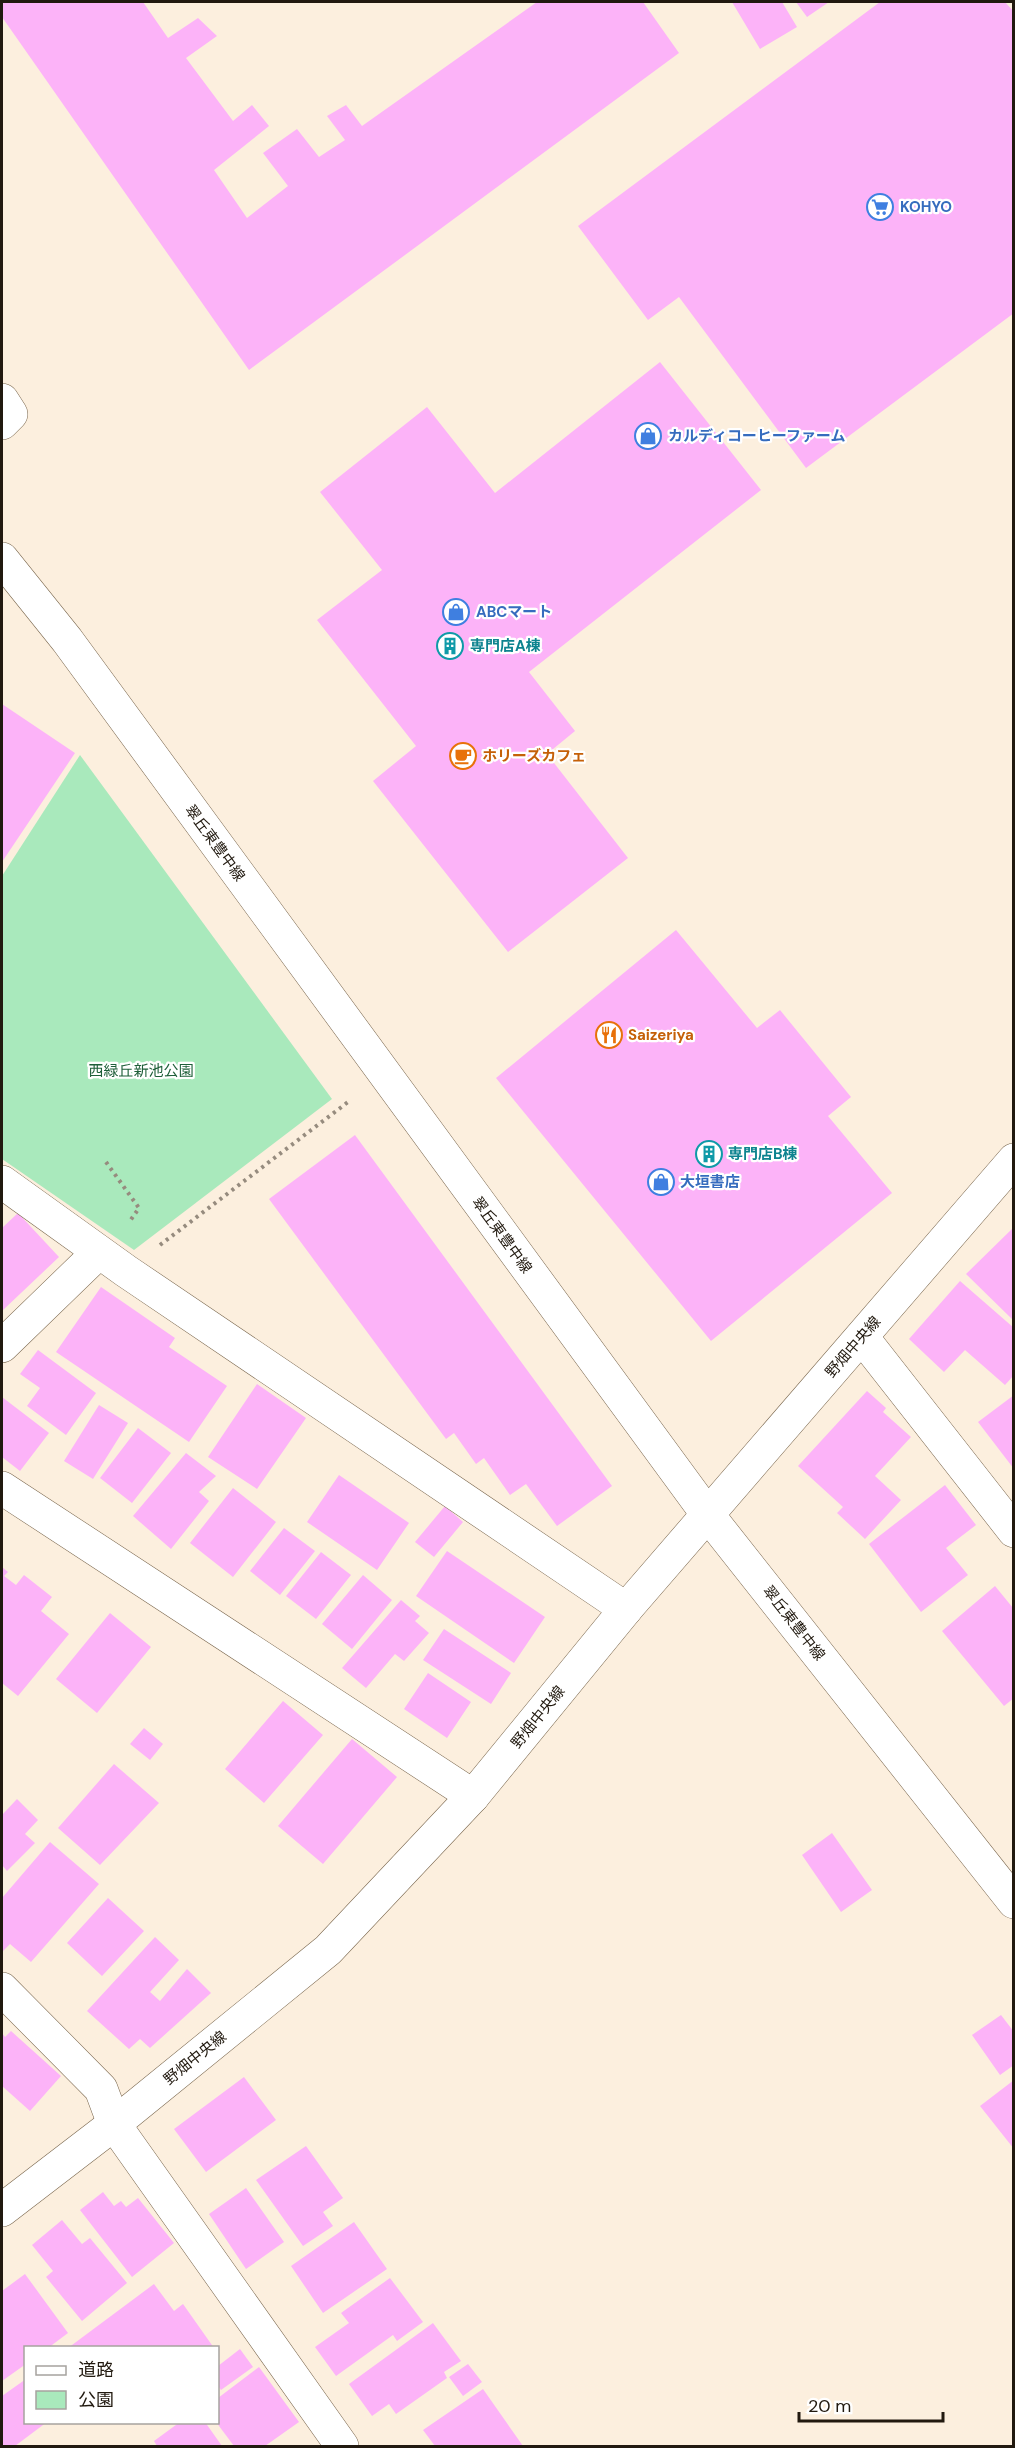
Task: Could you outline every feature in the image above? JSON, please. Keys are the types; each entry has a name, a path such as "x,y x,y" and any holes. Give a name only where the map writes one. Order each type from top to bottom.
{"street":[{"path":"2,400 11,414 2,423"},
{"name":"翠丘東豊中線","path":"2,559 67,640 708,1515 1014,1902"},
{"name":"野畑中央線","path":"2,2210 114,2124 328,1950 473,1796 626,1610 1014,1160"},
{"path":"2,1182 111,1260 626,1610"},
{"path":"2,1346 111,1260"},
{"path":"862,1337 1014,1531"},
{"path":"2,1488 473,1796"},
{"path":"2,1989 101,2089 114,2124 342,2446"}],"path":[{"path":"111,1260 348,1102"},
{"path":"106,1162 139,1208 111,1260"}],"green space":[{"name":"西緑丘新池公園","path":"80,755 332,1099 134,1250 2,1159 2,876"}],"building":[{"path":"2,2 143,2 168,38 198,18 217,36 186,58 233,121 252,105 269,126 214,170 247,218 288,186 263,153 297,129 319,157 345,140 327,116 346,105 362,126 537,2 643,2 679,53 249,370 2,17"},
{"path":"732,2 782,2 797,27 760,49"},
{"path":"796,2 829,2 807,17"},
{"path":"880,2 1005,2 1014,12 1014,313 806,468 679,297 648,320 578,226"},
{"name":"専門店A棟","path":"660,362 761,490 529,672 575,731 547,754 628,858 508,952 373,781 416,746 317,620 382,570 320,492 427,407 495,493"},
{"path":"2,704 75,753 2,862"},
{"name":"専門店B棟","path":"676,930 757,1028 780,1010 851,1097 828,1116 892,1193 711,1341 496,1078"},
{"path":"355,1135 612,1486 557,1526 526,1484 510,1495 484,1458 476,1464 454,1433 446,1439 269,1199"},
{"path":"18,1213 59,1257 2,1311 2,1228"},
{"path":"1014,1227 1014,1321 966,1274"},
{"path":"960,1281 1014,1328 1014,1375 1005,1385 965,1350 944,1372 909,1339"},
{"path":"101,1287 175,1338 169,1347 227,1386 189,1442 56,1352"},
{"path":"38,1350 96,1393 66,1435 27,1406 40,1388 20,1374"},
{"path":"257,1384 306,1418 257,1489 208,1457"},
{"path":"867,1391 886,1408 883,1412 911,1437 875,1476 901,1500 865,1539 837,1513 843,1507 798,1466"},
{"path":"1014,1395 1014,1469 978,1422"},
{"path":"2,1397 49,1433 20,1471 2,1457"},
{"path":"99,1405 128,1423 93,1479 64,1461"},
{"path":"138,1428 171,1453 132,1503 100,1478"},
{"path":"186,1453 216,1476 199,1492 209,1501 171,1549 133,1516"},
{"path":"339,1475 409,1523 377,1570 307,1522"},
{"path":"945,1485 976,1525 946,1548 968,1575 921,1612 869,1544"},
{"path":"233,1488 276,1522 233,1577 190,1543"},
{"path":"445,1506 463,1522 434,1557 415,1542"},
{"path":"284,1528 315,1551 280,1595 250,1571"},
{"path":"447,1551 545,1617 514,1663 416,1596"},
{"path":"321,1552 351,1575 316,1619 286,1596"},
{"path":"2,1567 8,1572 4,1576 16,1585 24,1575 52,1597 41,1611 69,1634 18,1696 2,1683"},
{"path":"363,1575 392,1600 352,1649 322,1624"},
{"path":"995,1586 1013,1608 1014,1698 1004,1706 942,1631"},
{"path":"401,1600 420,1616 415,1621 429,1633 404,1661 395,1654 366,1688 342,1668"},
{"path":"110,1613 151,1647 97,1713 56,1679"},
{"path":"444,1629 511,1673 491,1704 423,1660"},
{"path":"428,1673 471,1702 447,1738 404,1709"},
{"path":"283,1701 323,1735 264,1803 225,1769"},
{"path":"144,1728 163,1744 150,1760 130,1744"},
{"path":"352,1739 397,1777 323,1864 278,1826"},
{"path":"114,1764 159,1803 100,1865 58,1828"},
{"path":"17,1799 38,1820 25,1834 35,1843 7,1871 2,1865 2,1815"},
{"path":"832,1833 872,1890 841,1912 802,1855"},
{"path":"50,1842 99,1884 31,1962 10,1944 2,1950 2,1898"},
{"path":"108,1898 144,1931 102,1976 67,1943"},
{"path":"155,1937 179,1960 150,1992 160,2001 187,1969 211,1993 150,2048 140,2039 129,2049 87,2011"},
{"path":"1001,2015 1014,2032 1014,2065 1000,2075 972,2035"},
{"path":"11,2031 61,2076 30,2111 2,2086 2,2033 5,2037"},
{"path":"244,2077 276,2120 206,2172 174,2129"},
{"path":"1014,2080 1014,2149 980,2106"},
{"path":"306,2146 343,2198 323,2212 333,2226 303,2246 256,2180"},
{"path":"246,2188 284,2242 246,2269 209,2214"},
{"path":"103,2192 114,2206 121,2201 126,2207 138,2198 174,2243 132,2277 80,2210"},
{"path":"62,2220 82,2244 90,2238 127,2283 82,2321 46,2277 53,2271 32,2245"},
{"path":"354,2222 387,2269 323,2313 291,2266"},
{"path":"25,2274 68,2333 51,2346 24,2346 24,2365 2,2381 2,2291"},
{"path":"390,2278 423,2322 397,2341 393,2335 336,2376 315,2347 349,2323 341,2313"},
{"path":"154,2284 174,2311 183,2304 213,2346 71,2346"},
{"path":"433,2323 461,2361 444,2372 447,2378 396,2414 389,2404 372,2416 349,2384"},
{"path":"240,2349 253,2367 221,2390 219,2365"},
{"path":"468,2364 482,2382 463,2396 449,2377"},
{"path":"259,2367 299,2422 265,2446 234,2446 218,2424 219,2397"},
{"path":"24,2380 24,2424 44,2424 15,2446 2,2446 2,2396"},
{"path":"483,2389 523,2446 435,2446 423,2430"},
{"path":"177,2424 206,2424 222,2446 157,2446 154,2441"}],"place":[{"name":"KOHYO","path":"880,207"},
{"name":"カルディコーヒーファーム","path":"648,436"},
{"name":"ABCマート","path":"456,612"},
{"name":"専門店A棟","path":"450,646"},
{"name":"ホリーズカフェ","path":"463,756"},
{"name":"Saizeriya","path":"609,1035"},
{"name":"専門店B棟","path":"709,1154"},
{"name":"大垣書店","path":"661,1182"}]}
